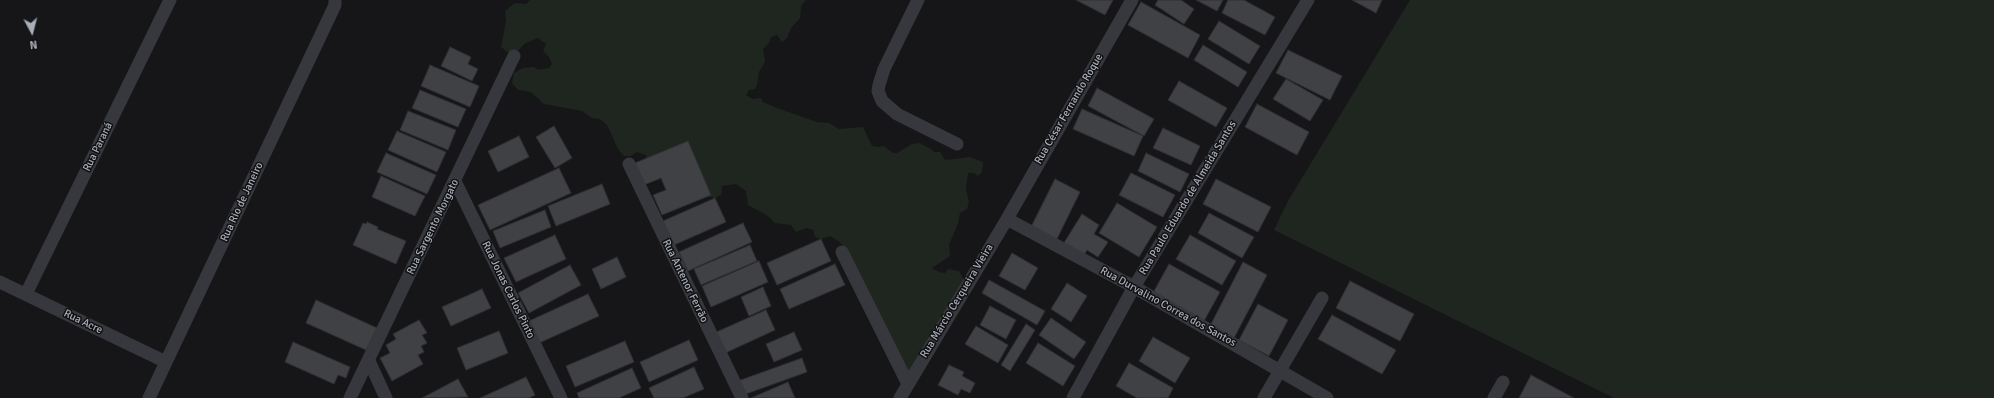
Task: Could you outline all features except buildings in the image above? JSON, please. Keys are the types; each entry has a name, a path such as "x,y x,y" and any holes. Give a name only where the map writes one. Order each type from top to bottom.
{"street":[{"name":"Rua Paraná","path":"26,294 170,0"},
{"path":"918,0 884,69 878,85 878,91 882,102 897,114 956,144"},
{"name":"Rua César Fernando Roque","path":"1007,219 1132,0"},
{"name":"Rua Paulo Eduardo de Almeida Santos","path":"1073,398 1134,287 1308,0"},
{"name":"Rua Rio de Janeiro","path":"149,398 335,3"},
{"name":"Rua Sargento Morgato","path":"350,398 514,56"},
{"name":"Rua Antenor Ferrão","path":"629,164 742,398"},
{"name":"Rua Jonas Carlos Pinto","path":"455,181 561,398"},
{"name":"Rua Durvalino Correa dos Santos","path":"1007,219 1134,287 1327,398"},
{"name":"Rua Márcio Cerqueira Vieira","path":"900,398 1007,219"},
{"path":"842,252 908,384"},
{"name":"Rua Acre","path":"0,282 166,362"},
{"path":"1264,398 1322,298"},
{"path":"369,361 386,398"},
{"path":"1494,398 1504,382"}],"shaded area":[{"path":"530,0 806,0 801,6 800,18 791,28 787,38 782,42 777,35 771,37 769,43 763,49 765,62 759,72 757,85 755,89 749,90 746,95 753,99 761,98 763,102 777,108 817,122 829,123 839,129 863,127 872,146 884,146 893,153 897,153 912,144 919,143 934,152 940,152 945,160 970,157 983,162 982,172 978,176 974,173 968,173 966,190 969,202 967,209 960,213 958,223 949,245 950,256 932,268 939,272 945,273 948,269 959,271 967,285 908,384 844,250 843,245 837,240 830,236 821,239 815,237 813,230 807,228 796,232 791,225 775,223 768,216 748,205 746,191 736,184 722,186 721,195 715,198 705,196 648,163 646,155 637,152 631,156 624,156 618,149 607,125 600,119 592,118 582,111 544,104 531,92 518,90 512,83 514,73 523,68 534,67 538,70 549,68 552,64 549,57 543,51 546,44 538,38 524,44 519,50 510,54 501,47 506,21 505,11 515,3 526,4"},
{"path":"1410,0 1994,0 1994,398 1614,398 1274,230 1288,201"}]}
